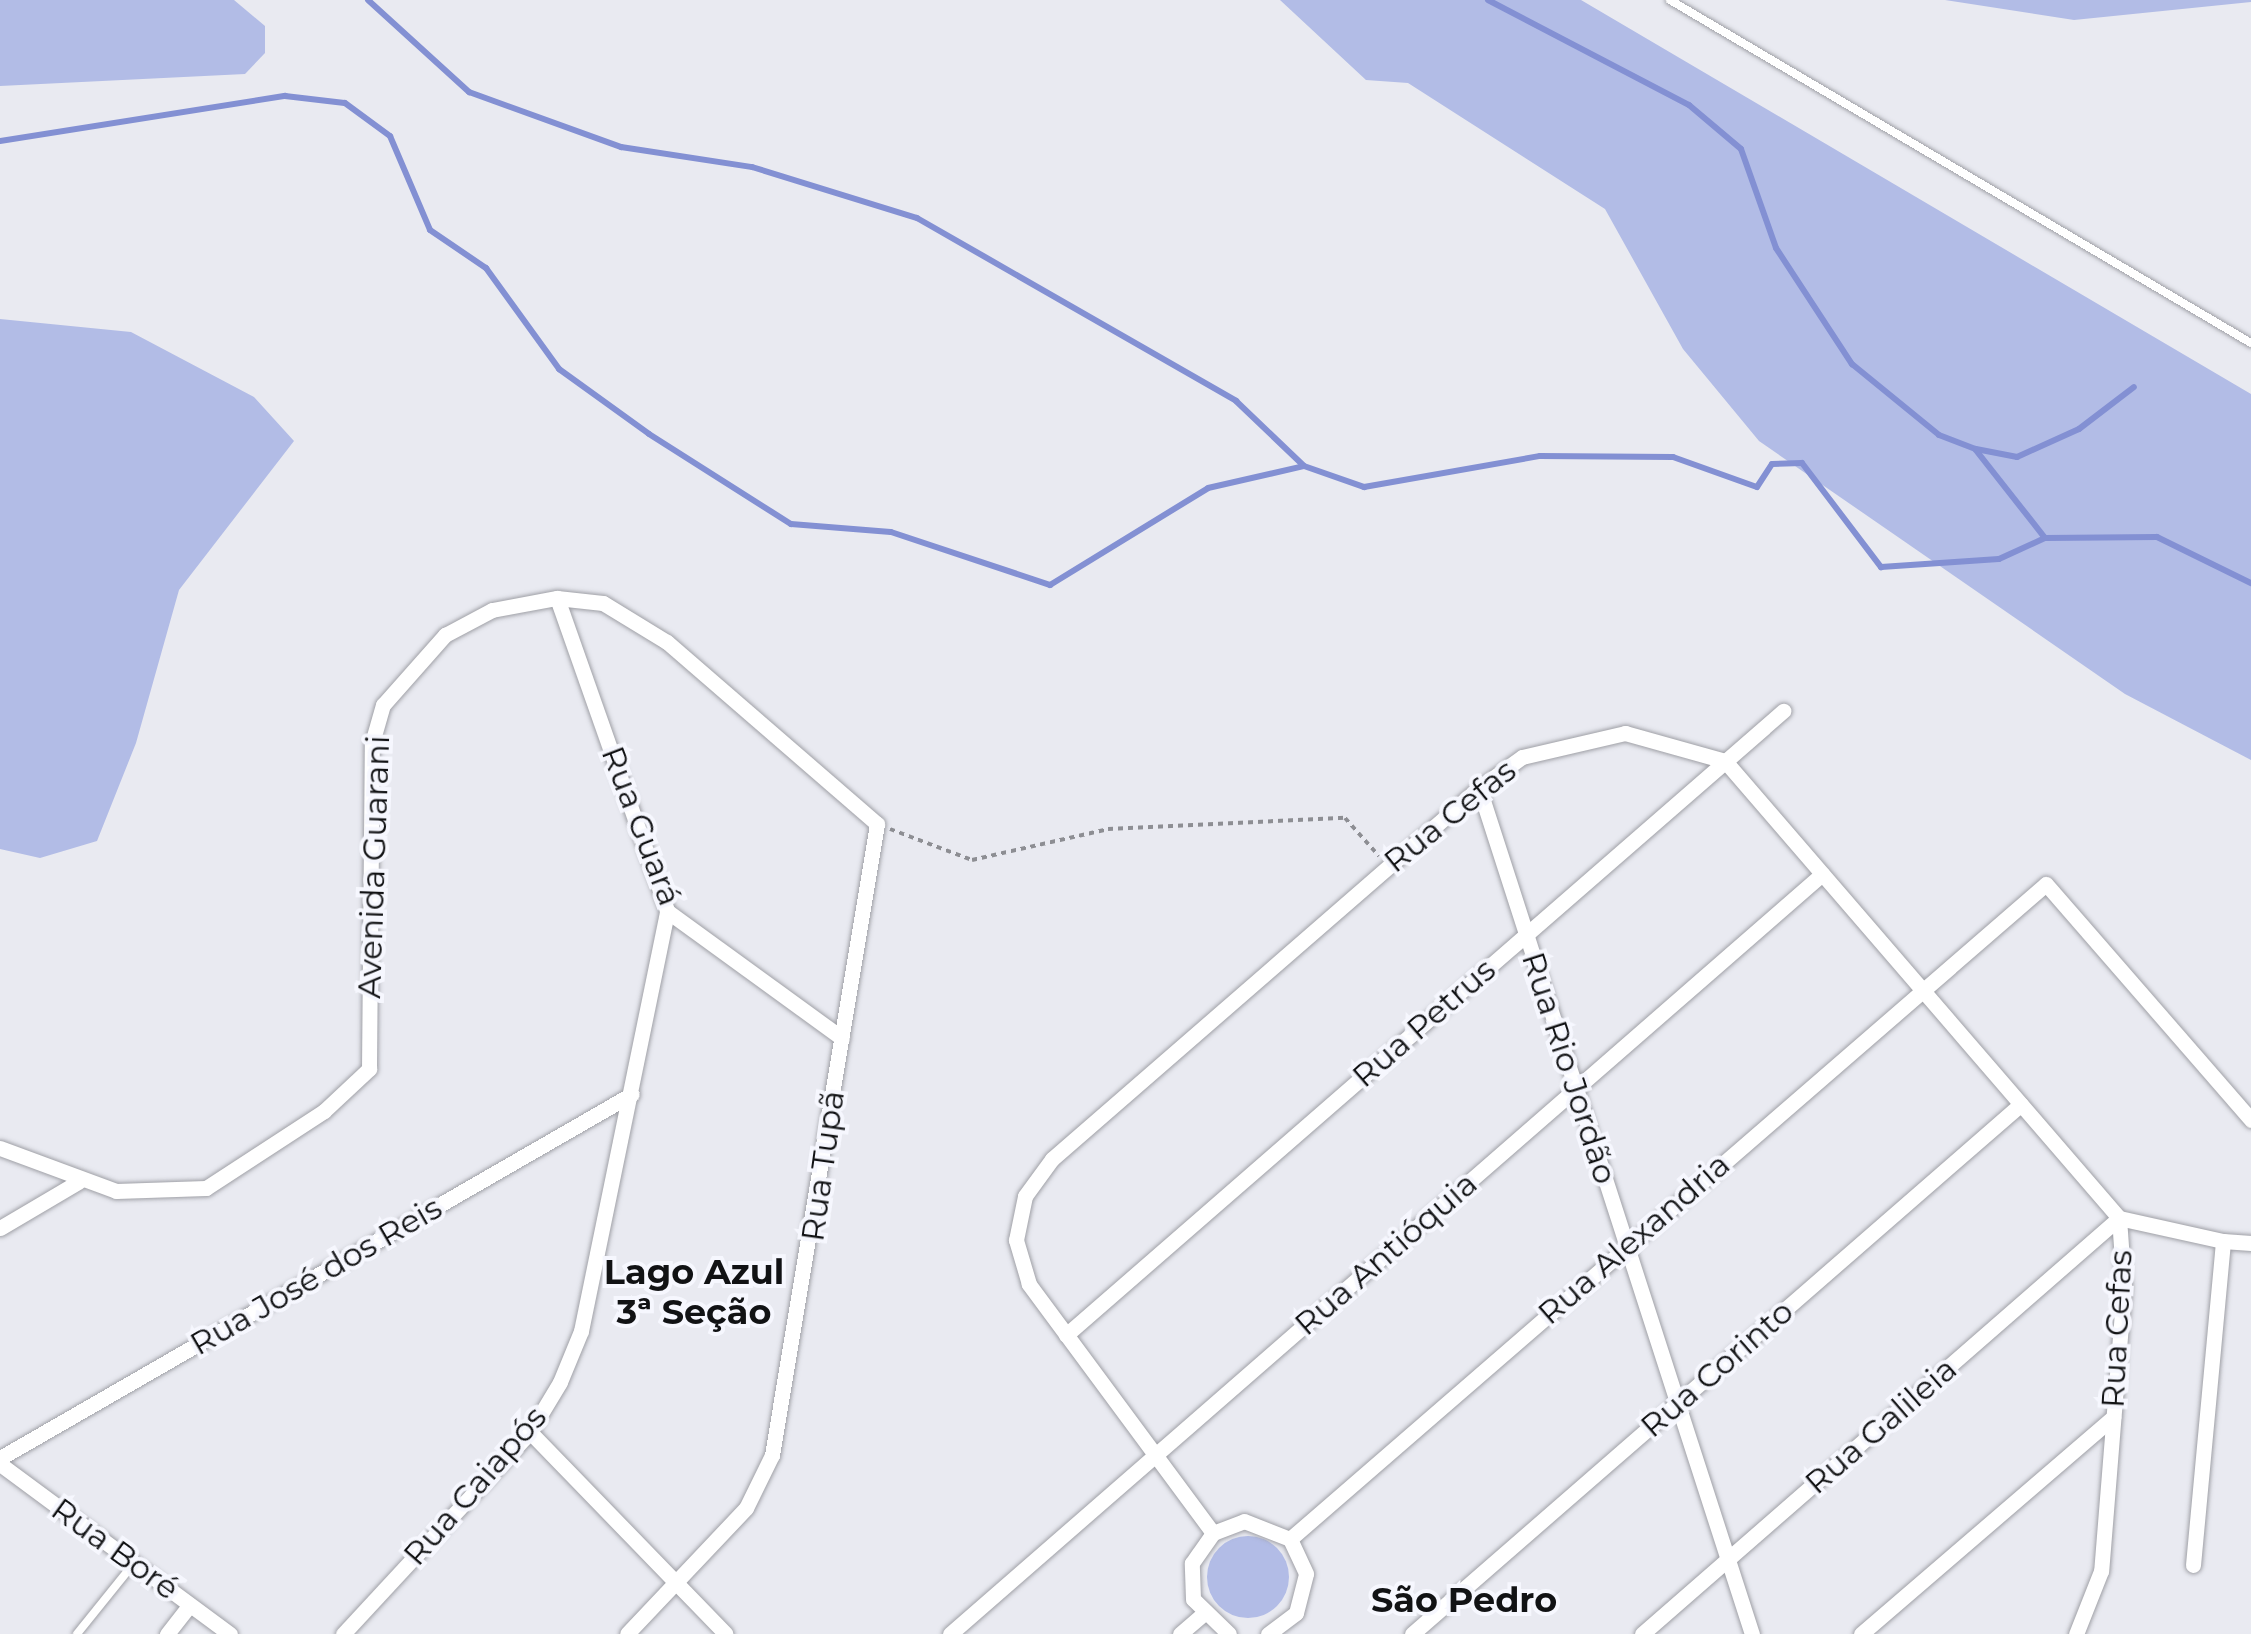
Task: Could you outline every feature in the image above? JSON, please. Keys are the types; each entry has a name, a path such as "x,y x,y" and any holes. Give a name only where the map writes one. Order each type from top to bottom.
{"street":[{"name":"Avenida Guarani","path":"78,1182 206,1188 324,1111 369,1069 372,742 384,705 445,636 492,610 557,598 604,603 667,642 876,824"},
{"name":"Rua Guará","path":"557,598 667,912 842,1038"},
{"name":"Rua Petrus","path":"1066,1335 1783,711"},
{"name":"Rua Cefas","path":"1213,1533 1029,1284 1016,1240 1025,1196 1052,1159 1479,788 1522,756 1572,738 1625,733 1725,761 2119,1218 2114,1418 2101,1571 2076,1634"},
{"name":"Rua Rio Jordão","path":"1479,788 1752,1634"},
{"name":"Rua Tupã","path":"627,1634 746,1508 772,1455 876,824"},
{"name":"Rua Antióquia","path":"950,1634 1822,874"},
{"name":"Rua Alexandria","path":"1290,1539 1921,988 2046,884 2251,1120"},
{"name":"Rua Caiapós","path":"343,1634 530,1432 581,1332 667,912"},
{"name":"Rua José dos Reis","path":"0,1461 632,1094"},
{"name":"Rua Corinto","path":"1412,1634 2021,1104"},
{"path":"0,1148 78,1182"},
{"path":"0,1228 78,1182"},
{"path":"2119,1218 2223,1241 2251,1243"},
{"name":"Rua Galileia","path":"1642,1634 2119,1218"},
{"path":"2194,1565 2223,1241"},
{"path":"1861,1634 2114,1418"},
{"path":"530,1432 726,1634"},
{"name":"Rua Boré","path":"0,1461 230,1634"},
{"path":"1229,1634 1202,1615 1192,1563 1213,1533 1260,1522 1290,1539 1304,1594 1279,1632"},
{"path":"167,1634 190,1604"},
{"path":"1180,1634 1202,1615"}],"lane":[{"path":"1670,0 2251,344"},
{"path":"76,1634 134,1563"}],"path":[{"path":"876,824 972,860 1108,829 1345,818 1388,866"}],"shaded area":[{"path":"0,0 234,0 265,26 265,53 245,74 0,86"},
{"path":"1280,0 1581,0 2251,394 2251,760 2125,694 1759,441 1683,349 1605,209 1408,83 1366,80"},
{"path":"1945,0 2251,0 2251,2 2074,20"},
{"path":"0,319 131,332 254,397 294,441 179,590 136,743 97,841 40,858 0,849"},
{"path":"1248,1536 1264,1539 1277,1548 1286,1561 1286,1593 1277,1606 1264,1615 1248,1618 1232,1615 1219,1606 1210,1593 1207,1577 1210,1561 1219,1548 1232,1539"}],"waterway":[{"path":"368,0 469,92 621,147 752,167 917,218 1236,401 1303,465"},
{"path":"1488,0 1689,105 1741,149 1776,248 1852,364 1939,435 1975,449 2045,538 2157,537 2251,583"},
{"path":"0,141 285,96 345,103 390,136 430,230 486,268 559,369 649,434 791,524 891,532 1050,585 1208,488 1304,466 1364,487 1540,456 1673,457 1757,487 1772,464 1802,463 1881,567 1999,559 2045,538"},
{"path":"1976,449 2017,457 2079,429 2134,387"}],"district":[{"name":"Lago Azul 3ª Seção","path":"694,1292"},
{"name":"São Pedro","path":"1464,1600"}]}
